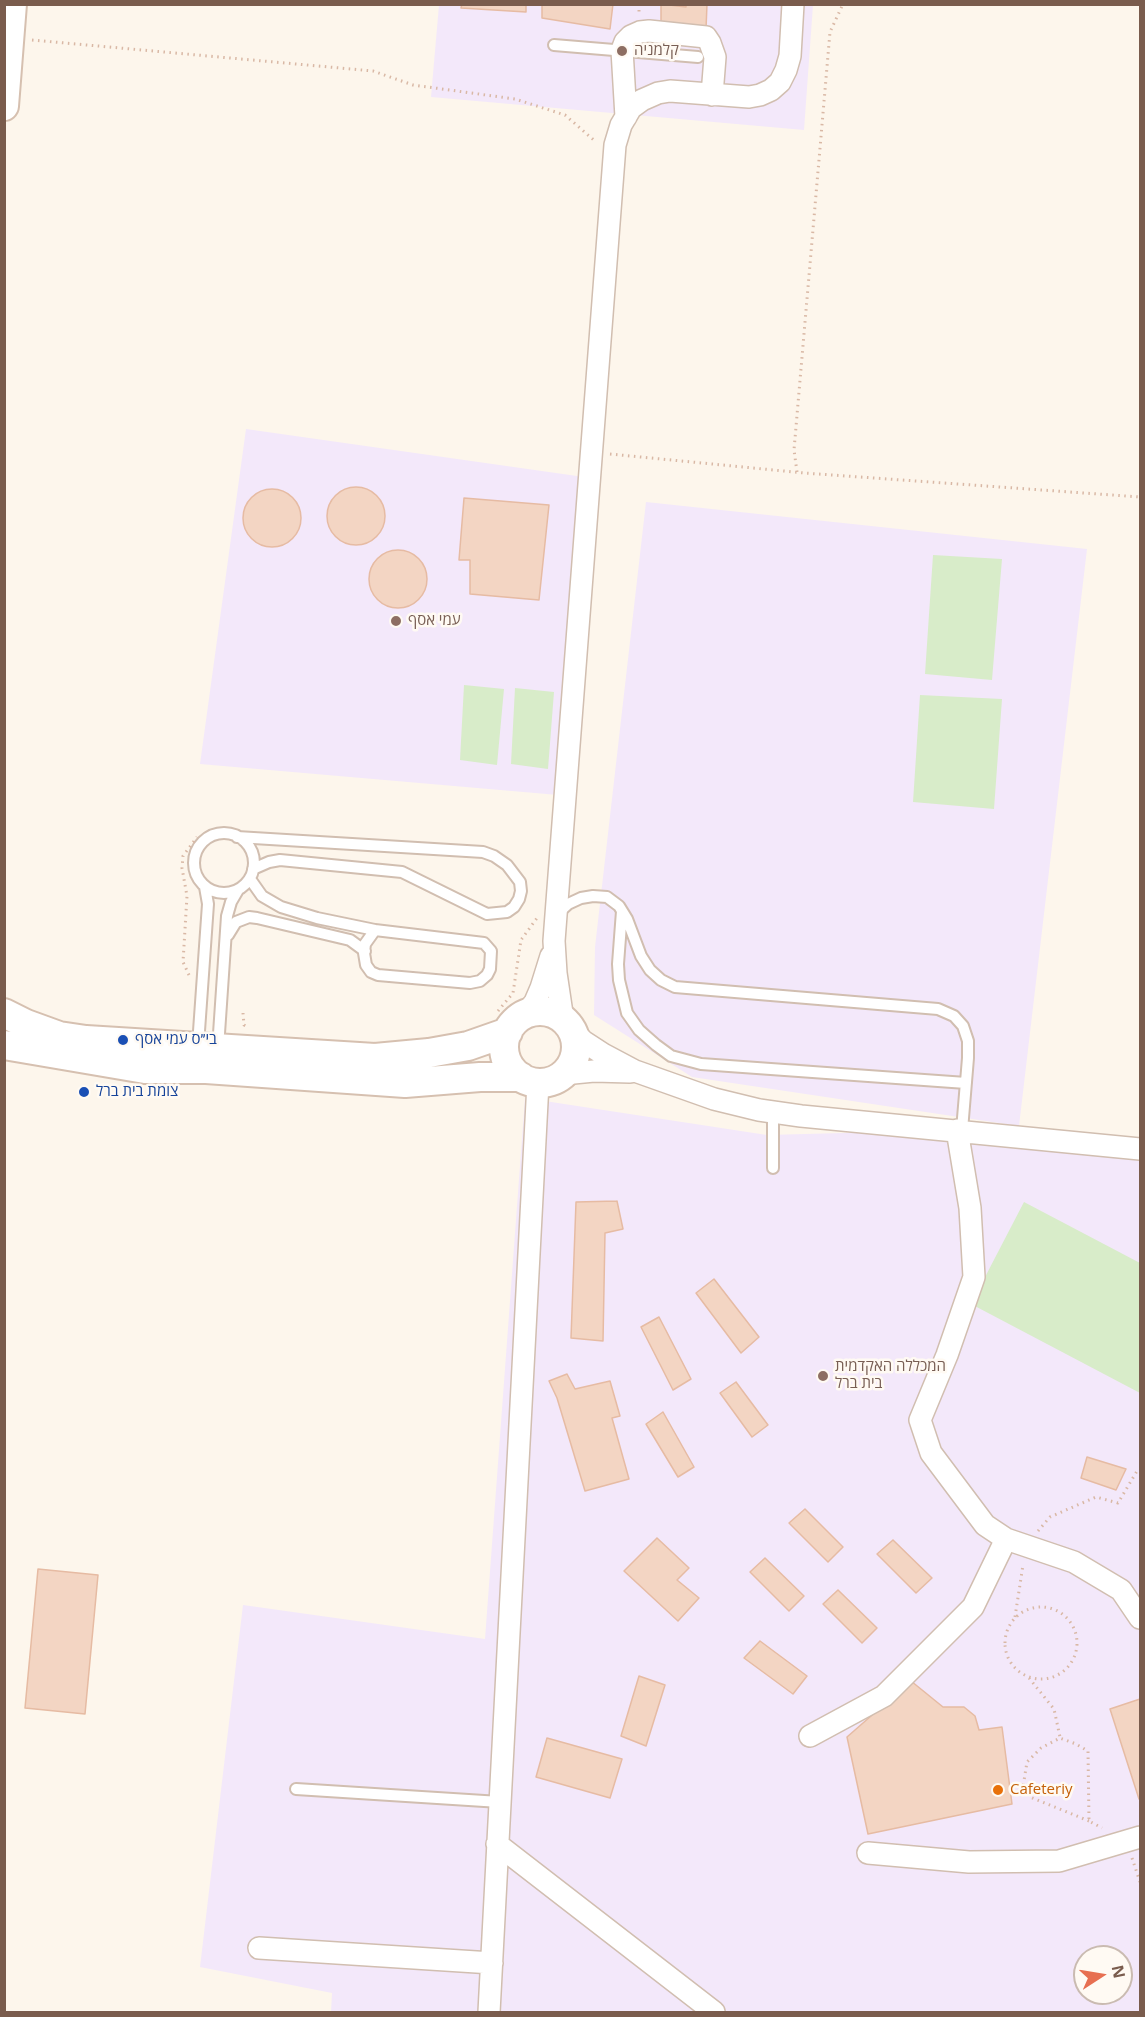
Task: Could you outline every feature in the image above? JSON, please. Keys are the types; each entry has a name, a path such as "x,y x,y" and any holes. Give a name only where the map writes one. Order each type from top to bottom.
{"street":[{"path":"4,106 12,4"},
{"path":"508,1021 504,1042 509,1065 541,1078 573,1062 576,1051 575,1040 567,1024 556,973 554,941 548,914 591,452 613,157 621,125 631,108 658,93 749,97 760,96 771,90 780,82 790,56 793,4"},
{"path":"626,117 622,50 625,42 631,36 640,32 706,37 715,57 711,95"},
{"path":"4,1045 145,1069 208,1054 375,1058 400,1057 468,1046 535,1002 554,941"},
{"path":"508,1021 543,1011 554,1014 583,1041 603,1054 643,1073 714,1099 773,1113 1140,1149"},
{"path":"4,1013 59,1036 169,1046 208,1054 405,1083 480,1077 541,1078 594,1071 643,1073"},
{"path":"489,2013 541,1078"},
{"path":"959,1130 970,1208 974,1277 947,1356 920,1420 931,1453 985,1525 1016,1542 1074,1562 1120,1590 1140,1618"},
{"path":"810,1736 884,1696 974,1607 1016,1542"},
{"path":"868,1853 969,1862 1059,1861 1133,1839"},
{"path":"497,1844 714,2013"},
{"path":"259,1948 492,1963"}],"lane":[{"path":"554,45 698,57"},
{"path":"224,833 237,837 483,852 507,864 520,882 521,891 514,907 507,912 487,914 402,872 280,860 269,862 251,874 231,902 208,1054 208,904 205,887 195,872 195,854 206,839 224,833"},
{"path":"237,837 247,844 254,859 251,874 262,896 281,907 317,918 375,930 484,943 491,951 490,969 480,981 470,983 378,975 371,972 366,965 364,951 365,944 375,930"},
{"path":"205,887 221,893 238,890"},
{"path":"548,914 574,901 593,896 607,897 622,910 641,956 650,970 661,980 675,987 938,1009 954,1016 963,1026 968,1041 966,1083 959,1130"},
{"path":"622,910 618,964 627,1013 639,1030 672,1056 701,1064 966,1083"},
{"path":"226,938 236,922 249,917 350,940 364,951"},
{"path":"773,1113 773,1168"},
{"path":"296,1789 500,1802"}],"path":[{"path":"798,472 794,450 830,32 843,4"},
{"path":"8,42 373,71 413,86 514,99 565,115 613,157"},
{"path":"591,452 798,472 1140,497"},
{"path":"191,979 183,962 187,896 182,868 183,856 197,837"},
{"path":"508,1021 521,940 548,914"},
{"path":"243,1013 244,1025 252,1030"},
{"path":"1016,1617 1016,1542 1050,1517 1096,1497 1118,1503 1137,1471"},
{"path":"1028,1677 1040,1679 1062,1672 1075,1653 1077,1641 1074,1629 1068,1619 1048,1607 1025,1610 1016,1617 1008,1627 1005,1650 1010,1662 1028,1677 1054,1709 1060,1738"},
{"path":"1089,1821 1088,1751 1060,1738 1041,1748 1027,1762 1023,1787 1030,1797 1133,1839 1140,1882"}],"shaded area":[{"name":"קלמניה","path":"439,5 813,5 804,130 431,97"},
{"name":"עמי אסף","path":"246,429 584,477 558,795 200,764"},
{"path":"646,502 1087,549 1019,1126 692,1077 594,1015 595,947"},
{"name":"המכללה האקדמית בית ברל","path":"525,1098 767,1135 957,1130 1140,1146 1140,2012 331,2012 332,1993 200,1967 243,1605 485,1639"}],"green space":[{"path":"933,555 1002,559 992,680 925,674"},
{"path":"464,685 504,689 497,765 460,760"},
{"path":"515,688 554,692 548,769 511,764"},
{"path":"920,695 1002,699 994,809 913,802"},
{"path":"1024,1202 1140,1263 1140,1393 971,1304"}],"building":[{"path":"462,4 526,4 526,12 461,8"},
{"path":"542,4 613,4 610,29 542,18"},
{"path":"661,4 686,7 686,4 707,4 706,29 661,25"},
{"path":"350,487 362,487 377,495 385,510 385,522 377,537 362,545 350,545 335,537 327,522 327,510 335,495"},
{"path":"266,489 278,489 293,497 301,512 301,524 293,539 278,547 266,547 251,539 243,524 243,512 251,497"},
{"path":"464,498 549,505 539,600 470,594 470,560 459,560"},
{"path":"392,550 404,550 419,558 427,573 427,585 419,600 404,608 392,608 377,600 369,585 369,573 377,558"},
{"path":"617,1201 623,1229 605,1233 603,1341 571,1338 576,1202"},
{"path":"714,1279 759,1337 741,1353 696,1293"},
{"path":"659,1317 691,1379 673,1390 641,1327"},
{"path":"567,1374 575,1389 610,1381 620,1416 612,1418 629,1479 585,1491 557,1398 549,1381"},
{"path":"736,1382 768,1425 752,1437 720,1393"},
{"path":"663,1412 694,1467 678,1477 646,1424"},
{"path":"1087,1457 1126,1469 1116,1490 1081,1478"},
{"path":"805,1509 843,1547 828,1562 789,1523"},
{"path":"657,1538 689,1568 677,1580 699,1598 678,1621 624,1571"},
{"path":"893,1540 932,1578 916,1593 877,1554"},
{"path":"765,1558 804,1596 789,1611 750,1572"},
{"path":"38,1569 98,1575 85,1714 25,1708"},
{"path":"838,1590 877,1628 862,1643 823,1604"},
{"path":"760,1641 807,1676 793,1694 744,1658"},
{"path":"639,1676 665,1685 646,1746 621,1736"},
{"path":"911,1681 943,1707 964,1707 975,1716 979,1730 1002,1727 1012,1804 868,1834 847,1737"},
{"path":"1140,1699 1140,1798 1139,1799 1110,1709"},
{"path":"547,1738 622,1759 610,1798 536,1777"}],"place":[{"name":"קלמניה","path":"622,51"},
{"name":"עמי אסף","path":"396,621"},
{"name":"בי״ס עמי אסף","path":"123,1040"},
{"name":"צומת בית ברל","path":"84,1092"},
{"name":"המכללה האקדמית בית ברל","path":"823,1376"},
{"name":"Cafeteriy","path":"998,1790"}]}
